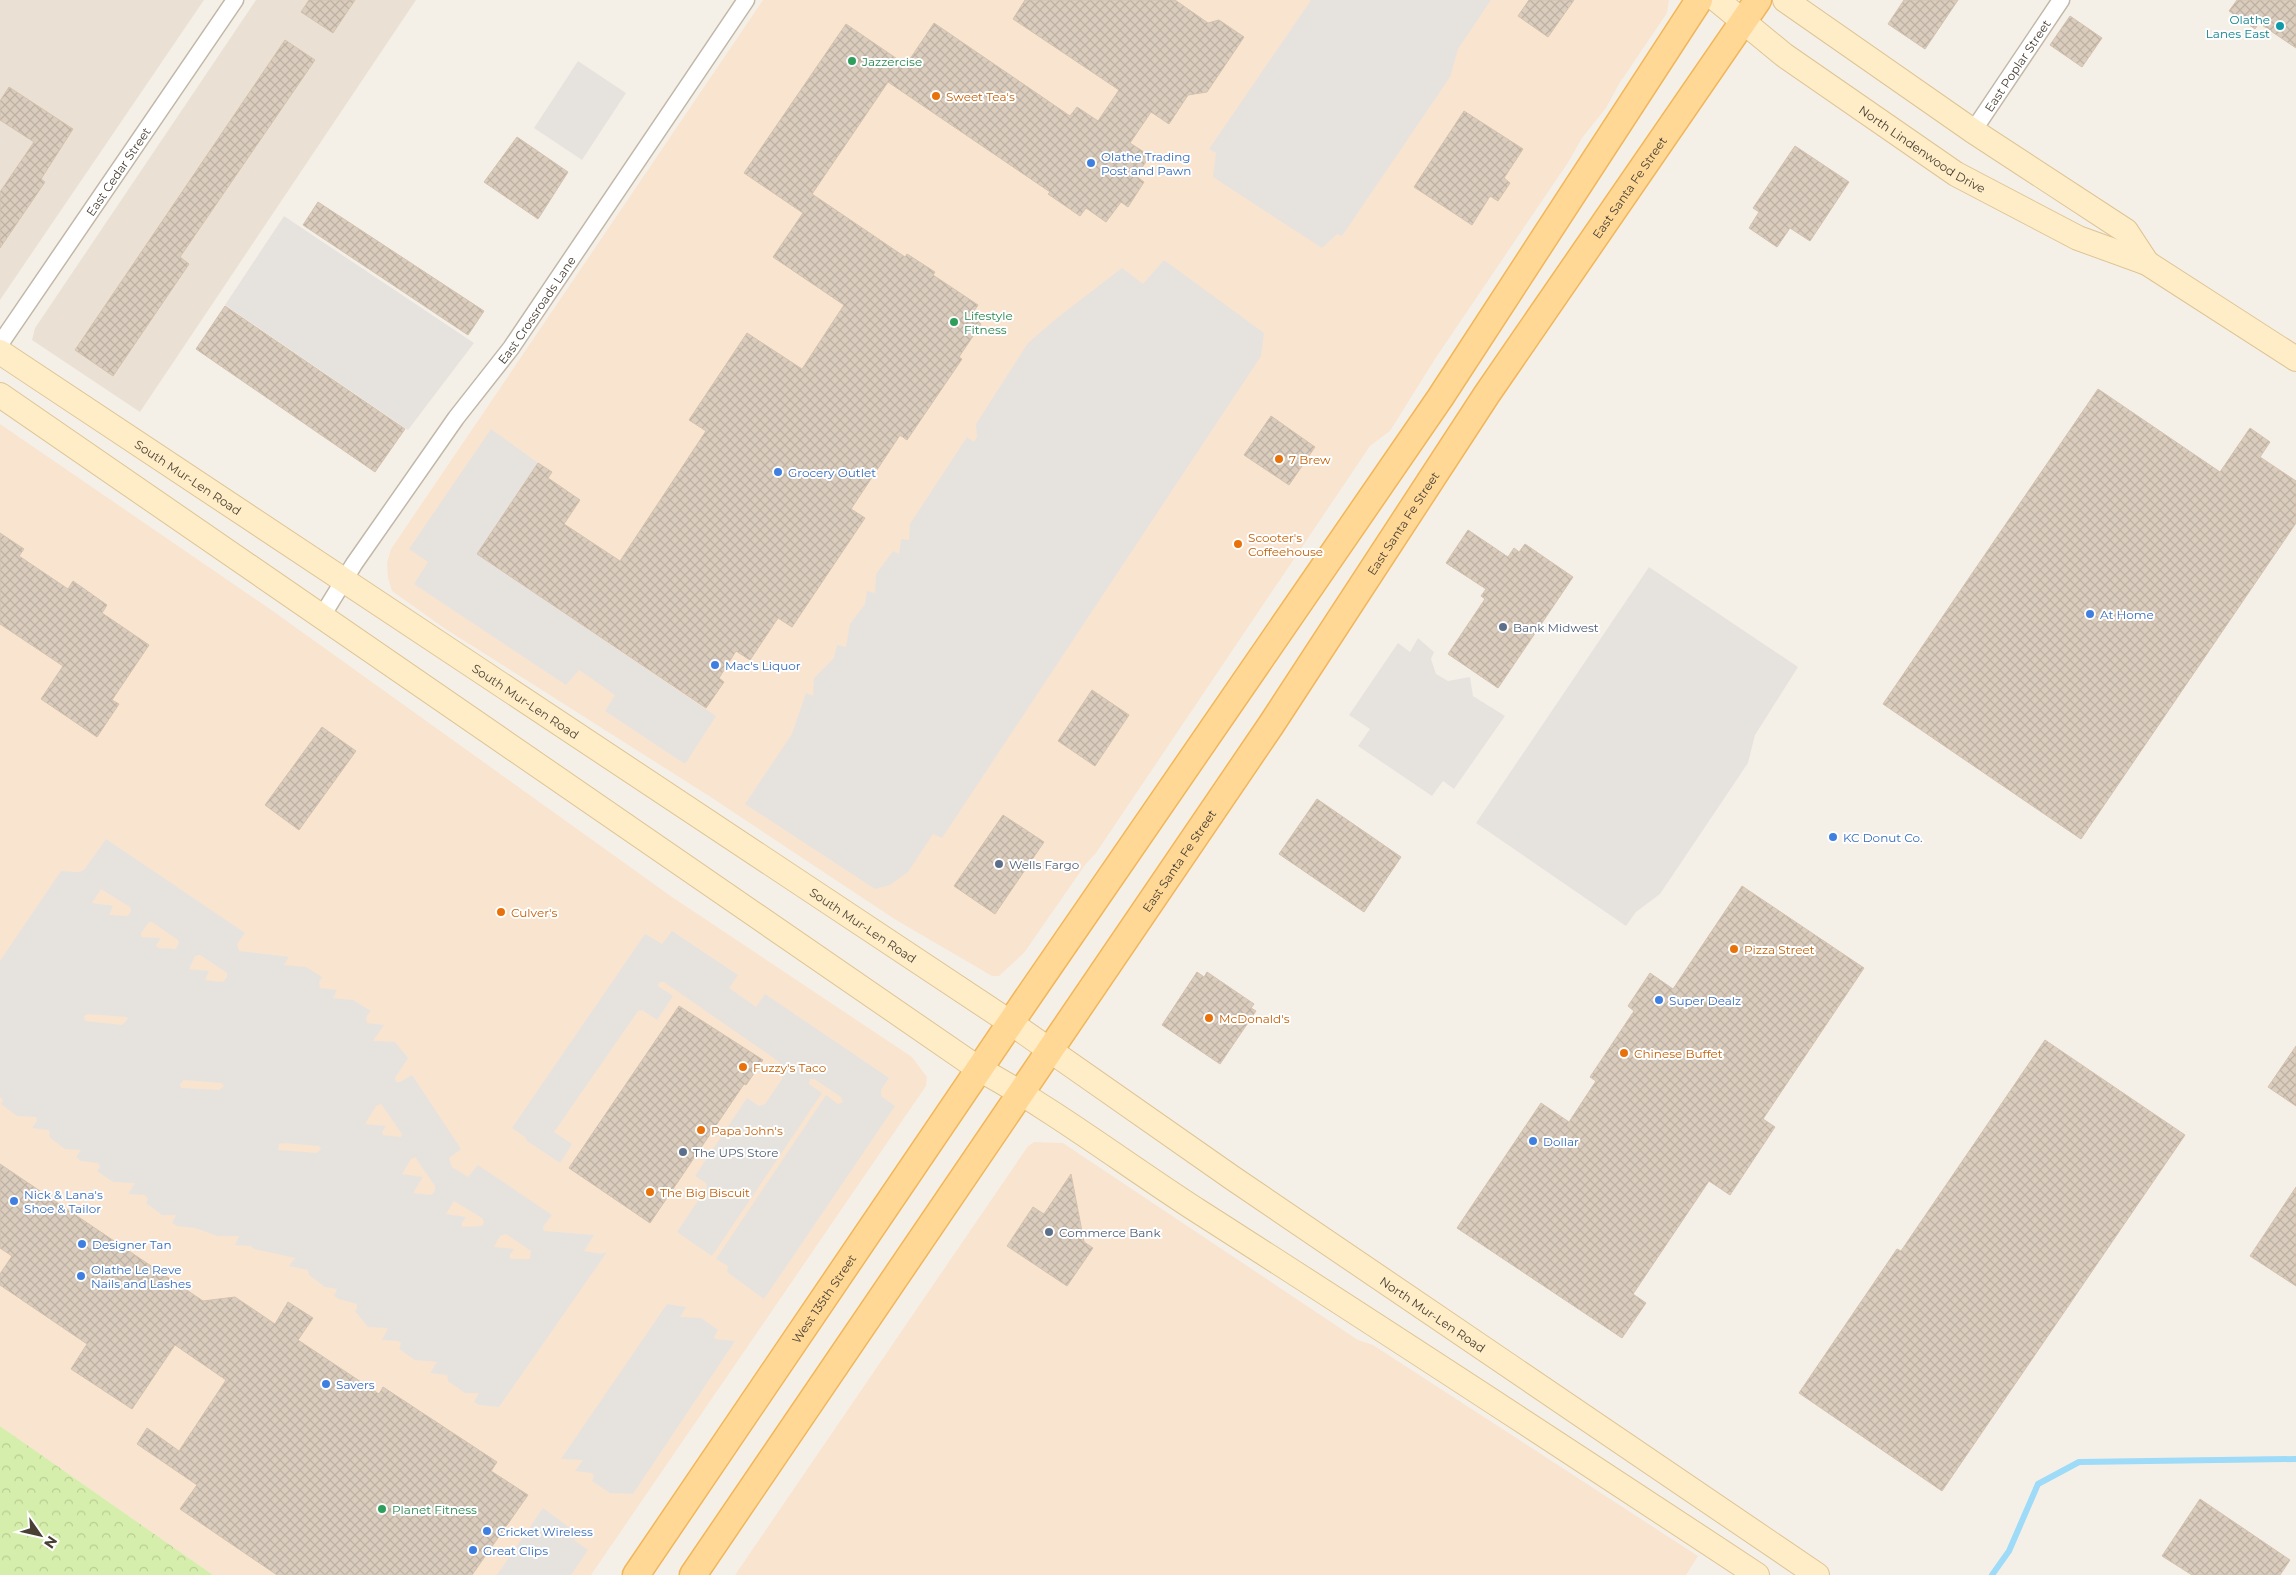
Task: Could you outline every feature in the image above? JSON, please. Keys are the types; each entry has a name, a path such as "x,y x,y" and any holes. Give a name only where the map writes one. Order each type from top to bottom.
{"main road":[{"path":"1011,1023 1440,398 1700,0"},
{"name":"North Lindenwood Drive","path":"1717,0 1784,55 1956,174 2078,238 2147,263 2296,360"},
{"name":"East Santa Fe Street","path":"1051,1050 1271,725 1479,406 1758,0"},
{"name":"North Lindenwood Drive","path":"1785,0 1973,131 2126,231 2147,263"},
{"name":"South Mur-Len Road","path":"0,352 345,579 1051,1050"},
{"path":"0,395 979,1069 1022,1093 1185,1203 1408,1345 1757,1575"},
{"name":"West 135th Street","path":"636,1575 1011,1023"},
{"path":"694,1575 1051,1050"},
{"name":"North Mur-Len Road","path":"1051,1050 1234,1179 1817,1575"}],"street":[{"name":"East Cedar Street","path":"0,344 235,0"},
{"name":"East Crossroads Lane","path":"322,616 345,579 456,418 511,348 746,0"},
{"name":"East Poplar Street","path":"1973,131 2061,0"}],"shaded area":[{"path":"0,0 204,0 0,300"},
{"path":"256,0 416,0 140,412 32,340 35,328"},
{"path":"763,0 1669,0 1667,13 1619,84 1606,108 1582,138 1569,161 1435,359 1390,431 1370,446 1096,853 1085,865 1024,953 999,976 992,976 896,920 709,796 444,628 392,591 388,578 387,563 391,549"},
{"path":"1311,0 1491,0 1458,49 1450,77 1342,236 1337,234 1322,248 1213,177 1216,153 1209,149"},
{"path":"578,61 626,93 582,160 534,128"},
{"path":"284,216 474,343 408,430 225,305"},
{"path":"1164,260 1264,333 1261,356 942,838 933,834 908,872 890,885 875,889 745,804 792,734 806,693 813,696 814,678 834,658 837,645 846,647 850,624 865,604 867,591 875,593 876,574 893,551 899,554 901,539 909,540 910,524 967,437 974,442 977,437 976,424 1028,343 1122,268 1143,284"},
{"path":"0,424 270,609 672,897 912,1057 927,1077 926,1086 591,1575 213,1575 0,1426"},
{"path":"491,429 538,463 477,554 716,716 685,764 605,711 615,695 579,670 566,685 414,584 428,562 409,549"},
{"path":"1649,567 1798,667 1755,735 1748,763 1660,894 1636,912 1626,926 1476,823"},
{"path":"1418,638 1434,652 1431,659 1436,674 1448,681 1470,677 1473,696 1505,716 1454,789 1443,781 1432,796 1358,746 1370,729 1349,715 1398,643 1410,652"},
{"path":"106,839 245,933 237,944 239,951 289,957 284,965 306,967 322,977 319,982 320,988 337,990 333,998 353,1000 371,1011 366,1017 367,1023 384,1025 373,1041 395,1042 408,1058 395,1078 396,1082 400,1082 412,1075 461,1149 449,1158 452,1167 468,1177 478,1165 552,1215 543,1227 544,1231 594,1235 584,1251 601,1254 607,1252 499,1407 479,1405 474,1402 479,1393 465,1393 448,1381 447,1375 430,1373 437,1362 415,1360 399,1349 401,1344 399,1341 382,1340 388,1328 368,1327 355,1311 357,1304 334,1296 337,1289 325,1287 309,1275 308,1270 289,1266 295,1258 254,1249 251,1246 235,1245 239,1236 218,1236 195,1228 177,1226 172,1223 176,1215 162,1215 146,1203 148,1199 145,1195 128,1194 135,1183 113,1182 97,1171 100,1167 98,1163 81,1161 76,1157 81,1150 65,1149 50,1138 49,1130 32,1128 37,1121 36,1117 17,1116 1,1104 3,1100 0,1097 0,961 61,871 79,872 84,870","holes":["101,889 130,907 131,911 128,916 109,915 113,906 92,903","149,922 152,922 178,940 179,943 176,949 158,948 156,945 161,938 141,937 141,933","200,955 227,973 227,977 223,982 205,980 209,971 189,969 195,956","88,1014 126,1017 128,1019 122,1025 85,1021 84,1016","184,1080 222,1083 224,1086 219,1090 181,1088 180,1084","381,1104 402,1134 401,1137 383,1135 382,1132 386,1126 365,1124 376,1106","283,1143 319,1146 321,1149 317,1153 278,1150 279,1144","415,1157 435,1186 435,1191 431,1195 413,1193 423,1177 402,1174 411,1159","454,1201 482,1218 484,1222 482,1226 463,1227 461,1224 466,1217 446,1214","506,1234 531,1251 530,1259 511,1259 509,1256 514,1249 494,1247 500,1236"]},
{"path":"672,931 738,975 729,988 756,1007 765,994 889,1078 881,1090 881,1096 895,1106 764,1299 727,1272 728,1266 716,1259 826,1095 838,1104 843,1102 841,1097 814,1079 810,1079 809,1084 822,1093 712,1256 677,1232 707,1187 706,1183 695,1176 747,1098 759,1106 765,1104 782,1079 783,1069 778,1061 664,982 659,982 658,986 673,996 657,1020 642,1010 638,1011 554,1132 572,1144 560,1163 527,1141 525,1137 512,1128 645,934 662,944"},
{"path":"1034,1142 1063,1143 1358,1340 1373,1345 1698,1556 1686,1575 735,1575 1028,1146"},
{"path":"667,1304 686,1307 680,1317 701,1318 718,1330 714,1337 715,1339 735,1341 633,1494 610,1493 592,1481 594,1476 592,1473 575,1471 583,1460 561,1459"},
{"path":"543,1508 577,1533 574,1540 588,1550 571,1575 497,1575"}],"green space":[{"path":"0,1426 213,1575 0,1575"}],"building":[{"path":"309,0 355,0 333,33 301,12"},
{"path":"1025,0 1175,0 1208,23 1219,20 1244,37 1207,92 1188,95 1169,124 1151,112 1130,143 1150,156 1136,176 1144,182 1128,207 1121,202 1106,222 1086,208 1080,216 1048,194 1050,192 888,82 812,194 905,257 907,254 935,272 933,275 978,305 974,311 980,314 976,320 981,324 959,357 962,359 907,440 900,435 851,509 865,518 792,627 778,618 750,660 736,651 719,678 724,682 706,708 477,554 538,463 552,472 548,478 580,500 564,524 620,561 706,431 689,420 747,333 802,369 844,305 773,257 803,213 744,173 846,24 906,65 934,23 1070,116 1077,107 1098,121 1119,90 1013,19"},
{"path":"1529,0 1574,0 1548,37 1518,16"},
{"path":"1904,0 1958,0 1925,49 1888,24"},
{"name":"Olathe Lanes East","path":"2237,0 2296,0 2296,48 2259,23 2255,29 2229,11"},
{"path":"2070,16 2102,38 2082,67 2050,45"},
{"path":"285,40 315,60 180,257 189,264 113,376 75,350"},
{"path":"9,87 73,129 41,179 45,182 0,248 0,192 34,142 0,120 0,101"},
{"path":"1464,111 1523,149 1504,178 1510,183 1498,201 1490,196 1472,225 1414,187"},
{"path":"517,137 568,172 538,219 484,182"},
{"path":"1795,146 1849,182 1810,241 1790,228 1777,247 1749,228 1759,212 1753,208"},
{"path":"318,202 484,311 468,335 303,225"},
{"path":"225,306 405,429 375,472 196,349"},
{"name":"At Home","path":"2098,389 2220,472 2250,428 2270,442 2260,457 2296,481 2296,523 2081,839 1883,704"},
{"path":"1271,416 1315,447 1289,485 1244,455"},
{"name":"Bank Midwest","path":"1468,530 1508,557 1514,548 1519,552 1525,544 1573,577 1498,688 1448,654 1485,599 1481,596 1486,589 1446,563"},
{"path":"0,533 24,549 19,556 68,589 73,581 107,605 102,613 149,645 112,700 119,704 97,737 41,699 63,666 0,624"},
{"path":"1092,690 1129,715 1095,766 1058,741"},
{"path":"322,727 356,751 299,830 265,805"},
{"path":"1317,799 1401,857 1364,912 1279,854"},
{"name":"Wells Fargo","path":"1003,815 1044,842 995,914 954,886"},
{"path":"1742,886 1864,968 1763,1119 1775,1127 1730,1195 1709,1181 1633,1294 1646,1303 1622,1338 1457,1228 1541,1103 1569,1122 1596,1081 1590,1077 1634,1011 1628,1006 1650,973 1673,989"},
{"name":"McDonald's","path":"1197,972 1204,977 1207,972 1254,1004 1251,1008 1256,1011 1220,1064 1162,1025"},
{"path":"679,1006 763,1060 746,1085 744,1084 650,1223 569,1168"},
{"path":"2045,1040 2185,1135 1942,1491 1799,1393 1897,1249 1901,1251"},
{"path":"2296,1046 2296,1106 2268,1087"},
{"path":"0,1164 203,1301 235,1297 275,1324 288,1302 313,1318 298,1340 379,1394 383,1387 497,1462 491,1471 528,1495 472,1575 277,1575 180,1509 197,1485 137,1444 147,1428 179,1451 226,1380 175,1345 132,1409 71,1369 87,1344 0,1285 0,1274 12,1256 0,1248"},
{"name":"Commerce Bank","path":"1071,1174 1084,1242 1093,1248 1067,1286 1007,1246 1033,1207 1044,1214"},
{"path":"2296,1187 2296,1286 2250,1256"},
{"path":"2200,1499 2290,1560 2280,1575 2192,1575 2162,1556"}],"waterway":[{"path":"1992,1575 2009,1551 2038,1484 2079,1462 2296,1459"}],"place":[{"name":"Olathe Lanes East","path":"2280,26"},
{"name":"Jazzercise","path":"852,61"},
{"name":"Sweet Tea's","path":"936,96"},
{"name":"Olathe Trading Post and Pawn","path":"1091,163"},
{"name":"Lifestyle Fitness","path":"954,322"},
{"name":"7 Brew","path":"1279,459"},
{"name":"Grocery Outlet","path":"778,472"},
{"name":"Scooter's Coffeehouse","path":"1238,544"},
{"name":"At Home","path":"2090,614"},
{"name":"Bank Midwest","path":"1503,627"},
{"name":"Mac's Liquor","path":"715,665"},
{"name":"KC Donut Co.","path":"1833,837"},
{"name":"Wells Fargo","path":"999,864"},
{"name":"Culver's","path":"501,912"},
{"name":"Pizza Street","path":"1734,949"},
{"name":"Super Dealz","path":"1659,1000"},
{"name":"McDonald's","path":"1209,1018"},
{"name":"Chinese Buffet","path":"1624,1053"},
{"name":"Fuzzy's Taco","path":"743,1067"},
{"name":"Papa John's","path":"701,1130"},
{"name":"Dollar","path":"1533,1141"},
{"name":"The UPS Store","path":"683,1152"},
{"name":"The Big Biscuit","path":"650,1192"},
{"name":"Nick & Lana's Shoe & Tailor","path":"14,1201"},
{"name":"Commerce Bank","path":"1049,1232"},
{"name":"Designer Tan","path":"82,1244"},
{"name":"Olathe Le Reve Nails and Lashes","path":"81,1276"},
{"name":"Savers","path":"326,1384"},
{"name":"Planet Fitness","path":"382,1509"},
{"name":"Cricket Wireless","path":"487,1531"},
{"name":"Great Clips","path":"473,1550"}]}
